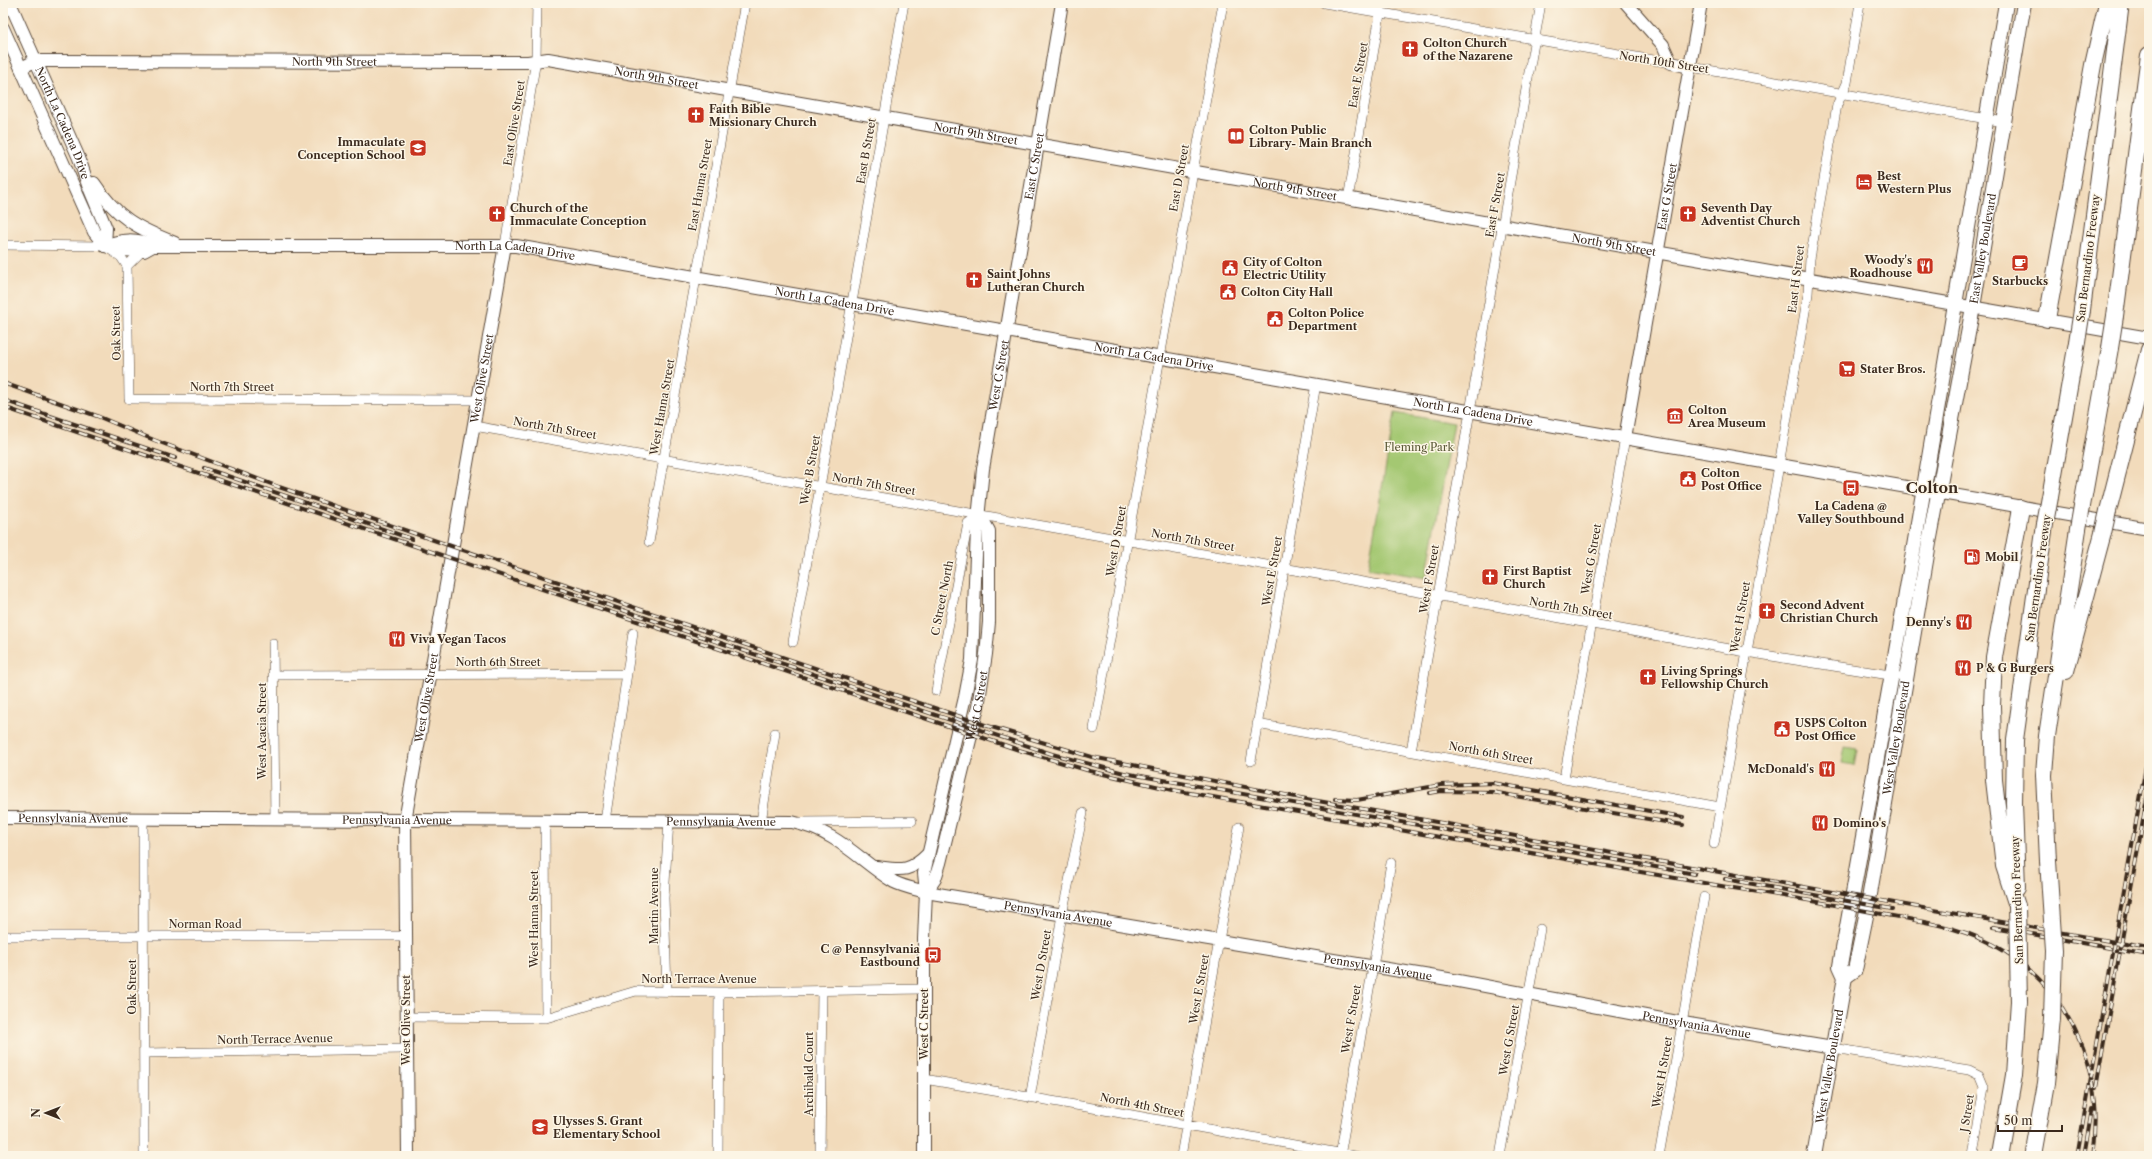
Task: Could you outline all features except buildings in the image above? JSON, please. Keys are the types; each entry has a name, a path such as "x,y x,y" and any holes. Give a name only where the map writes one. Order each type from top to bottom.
{"highway":[{"path":"2047,319 2093,65 2107,3"},
{"name":"San Bernardino Freeway","path":"2000,1156 2014,1075 2019,1001 2017,906 2010,866 2014,803 2015,740 2045,524 2082,310 2121,3"},
{"path":"2033,1156 2046,1083 2052,1019 2054,950 2044,775 2047,736 2078,529 2115,316 2149,55"},
{"path":"2047,736 2103,532 2149,350"},
{"path":"2010,866 1994,780 1992,706 1994,656 2021,508"}],"main road":[{"name":"East Valley Boulevard","path":"1923,490 1956,305 1985,119 2006,3"},
{"name":"East Valley Boulevard","path":"1938,494 1972,307 2024,3"},
{"name":"West Valley Boulevard","path":"1814,1156 1846,977 1840,966 1892,676 1923,490"},
{"name":"West Valley Boulevard","path":"1846,977 1855,970 1908,678 1938,494"},
{"path":"1870,792 1873,804 1869,833 1872,839 1879,840"}],"street":[{"name":"North La Cadena Drive","path":"10,3 79,158 88,185 106,228 105,246"},
{"name":"East Olive Street","path":"505,245 536,60 537,3"},
{"name":"East Hanna Street","path":"697,276 728,91 745,3"},
{"name":"East B Street","path":"852,303 904,3"},
{"name":"East C Street","path":"1006,330 1062,3"},
{"name":"East D Street","path":"1160,357 1224,3"},
{"name":"North 10th Street","path":"1324,3 2004,122"},
{"name":"East E Street","path":"1348,198 1382,3"},
{"name":"East F Street","path":"1470,411 1541,3"},
{"path":"1626,3 1664,45 1671,63"},
{"name":"East G Street","path":"1625,438 1701,3"},
{"name":"East H Street","path":"1779,465 1809,279 1813,245 1837,105 1847,83 1860,3"},
{"name":"North La Cadena Drive","path":"3,28 94,232 105,246"},
{"name":"North 9th Street","path":"21,68 35,61 548,59 1956,305 2047,319 2149,338"},
{"path":"79,158 104,198 120,215 139,228 182,246"},
{"name":"North La Cadena Drive","path":"105,246 116,241 144,241 148,248 182,246 505,245 697,276 1923,490 1938,494 2149,529"},
{"path":"3,245 105,246 121,257 127,266 148,248"},
{"name":"West Olive Street","path":"408,1156 405,821 505,245"},
{"name":"Oak Street","path":"127,266 129,399"},
{"name":"West Hanna Street","path":"649,542 697,276"},
{"name":"West B Street","path":"793,642 852,303"},
{"name":"West C Street","path":"924,1156 924,939 926,892 924,873 965,697 972,660 977,529 980,515 984,463 1006,330"},
{"name":"West D Street","path":"1094,729 1160,357"},
{"name":"West E Street","path":"1251,761 1316,384"},
{"name":"North 7th Street","path":"129,399 479,400"},
{"name":"West F Street","path":"1411,751 1470,411"},
{"name":"North 7th Street","path":"474,426 1439,596 1746,652 1908,678"},
{"name":"West G Street","path":"1564,778 1625,438"},
{"name":"West H Street","path":"1714,844 1779,465"},
{"name":"West C Street","path":"926,892 934,879 940,863 982,687 988,622 989,531 980,515"},
{"name":"C Street North","path":"936,691 968,523 980,515"},
{"path":"605,821 633,633"},
{"name":"West Acacia Street","path":"273,643 275,820"},
{"name":"North 6th Street","path":"274,675 627,674"},
{"name":"North 6th Street","path":"1257,724 1720,807"},
{"path":"761,822 775,733"},
{"name":"West D Street","path":"1030,1098 1062,915 1083,813"},
{"name":"Pennsylvania Avenue","path":"3,818 405,821 912,821"},
{"name":"Oak Street","path":"143,818 144,1156"},
{"name":"West Hanna Street","path":"546,821 546,1018"},
{"name":"Martin Avenue","path":"667,991 664,898 669,821"},
{"name":"Pennsylvania Avenue","path":"792,822 817,830 837,840 895,882 926,892 1530,994 1683,1023 1969,1070 1979,1075"},
{"name":"West E Street","path":"1181,1156 1239,826"},
{"path":"875,867 904,870 916,866 928,854"},
{"name":"West F Street","path":"1341,1155 1391,863"},
{"name":"West H Street","path":"1659,1156 1704,897"},
{"name":"West G Street","path":"1500,1156 1530,994 1540,929"},
{"name":"Norman Road","path":"3,936 407,936"},
{"name":"North Terrace Avenue","path":"406,1017 546,1018 636,991 719,992 924,989"},
{"name":"Archibald Court","path":"820,1156 822,991"},
{"path":"718,1156 719,992"},
{"name":"North Terrace Avenue","path":"144,1053 406,1049"},
{"name":"J Street","path":"1973,1156 1984,1087 1979,1075"},
{"name":"North 4th Street","path":"924,1079 1110,1111 1341,1155 1355,1156"}],"green space":[{"name":"Fleming Park","path":"1395,413 1454,423 1426,578 1368,568"},
{"path":"1845,747 1857,749 1854,765 1842,763"}],"railway":[{"path":"3,383 97,416 154,440 279,487 988,726 1092,757 1301,798 2149,948"},
{"path":"3,400 175,458"},
{"path":"3,407 1019,750 1090,771 1173,790 1824,903 1930,923 1977,937 2006,952 2030,971 2050,992 2067,1016 2080,1041 2089,1068 2094,1097 2096,1126 2093,1156"},
{"path":"204,468 412,539"},
{"path":"545,584 1052,754 1124,773 1695,874"},
{"path":"2077,1156 2149,749"},
{"path":"1335,799 1357,800 1441,785 1493,783 1683,817"},
{"path":"2096,1087 2149,786"},
{"path":"1430,793 1441,791 1492,792 1683,825"},
{"path":"1725,879 1892,909"},
{"path":"1993,927 2149,955"},
{"path":"2084,1156 2092,1109"}],"place":[{"name":"Colton Church of the Nazarene","path":"1410,49"},
{"name":"Faith Bible Missionary Church","path":"696,115"},
{"name":"Colton Public Library- Main Branch","path":"1236,136"},
{"name":"Immaculate Conception School","path":"418,148"},
{"name":"Best Western Plus","path":"1864,182"},
{"name":"Church of the Immaculate Conception","path":"497,214"},
{"name":"Seventh Day Adventist Church","path":"1688,214"},
{"name":"Starbucks","path":"2020,263"},
{"name":"Woody's Roadhouse","path":"1925,266"},
{"name":"City of Colton Electric Utility","path":"1230,268"},
{"name":"Saint Johns Lutheran Church","path":"974,280"},
{"name":"Colton City Hall","path":"1228,292"},
{"name":"Colton Police Department","path":"1275,319"},
{"name":"Stater Bros.","path":"1847,369"},
{"name":"Colton Area Museum","path":"1675,416"},
{"name":"Colton Post Office","path":"1688,479"},
{"name":"La Cadena @ Valley Southbound","path":"1851,488"},
{"name":"Mobil","path":"1972,557"},
{"name":"First Baptist Church","path":"1490,577"},
{"name":"Second Advent Christian Church","path":"1767,611"},
{"name":"Denny's","path":"1964,622"},
{"name":"Viva Vegan Tacos","path":"397,639"},
{"name":"P & G Burgers","path":"1963,668"},
{"name":"Living Springs Fellowship Church","path":"1648,677"},
{"name":"USPS Colton Post Office","path":"1782,729"},
{"name":"McDonald's","path":"1827,769"},
{"name":"Domino's","path":"1820,823"},
{"name":"C @ Pennsylvania Eastbound","path":"933,955"},
{"name":"Ulysses S. Grant Elementary School","path":"540,1127"}],"district":[{"name":"Colton","path":"1932,487"}]}
